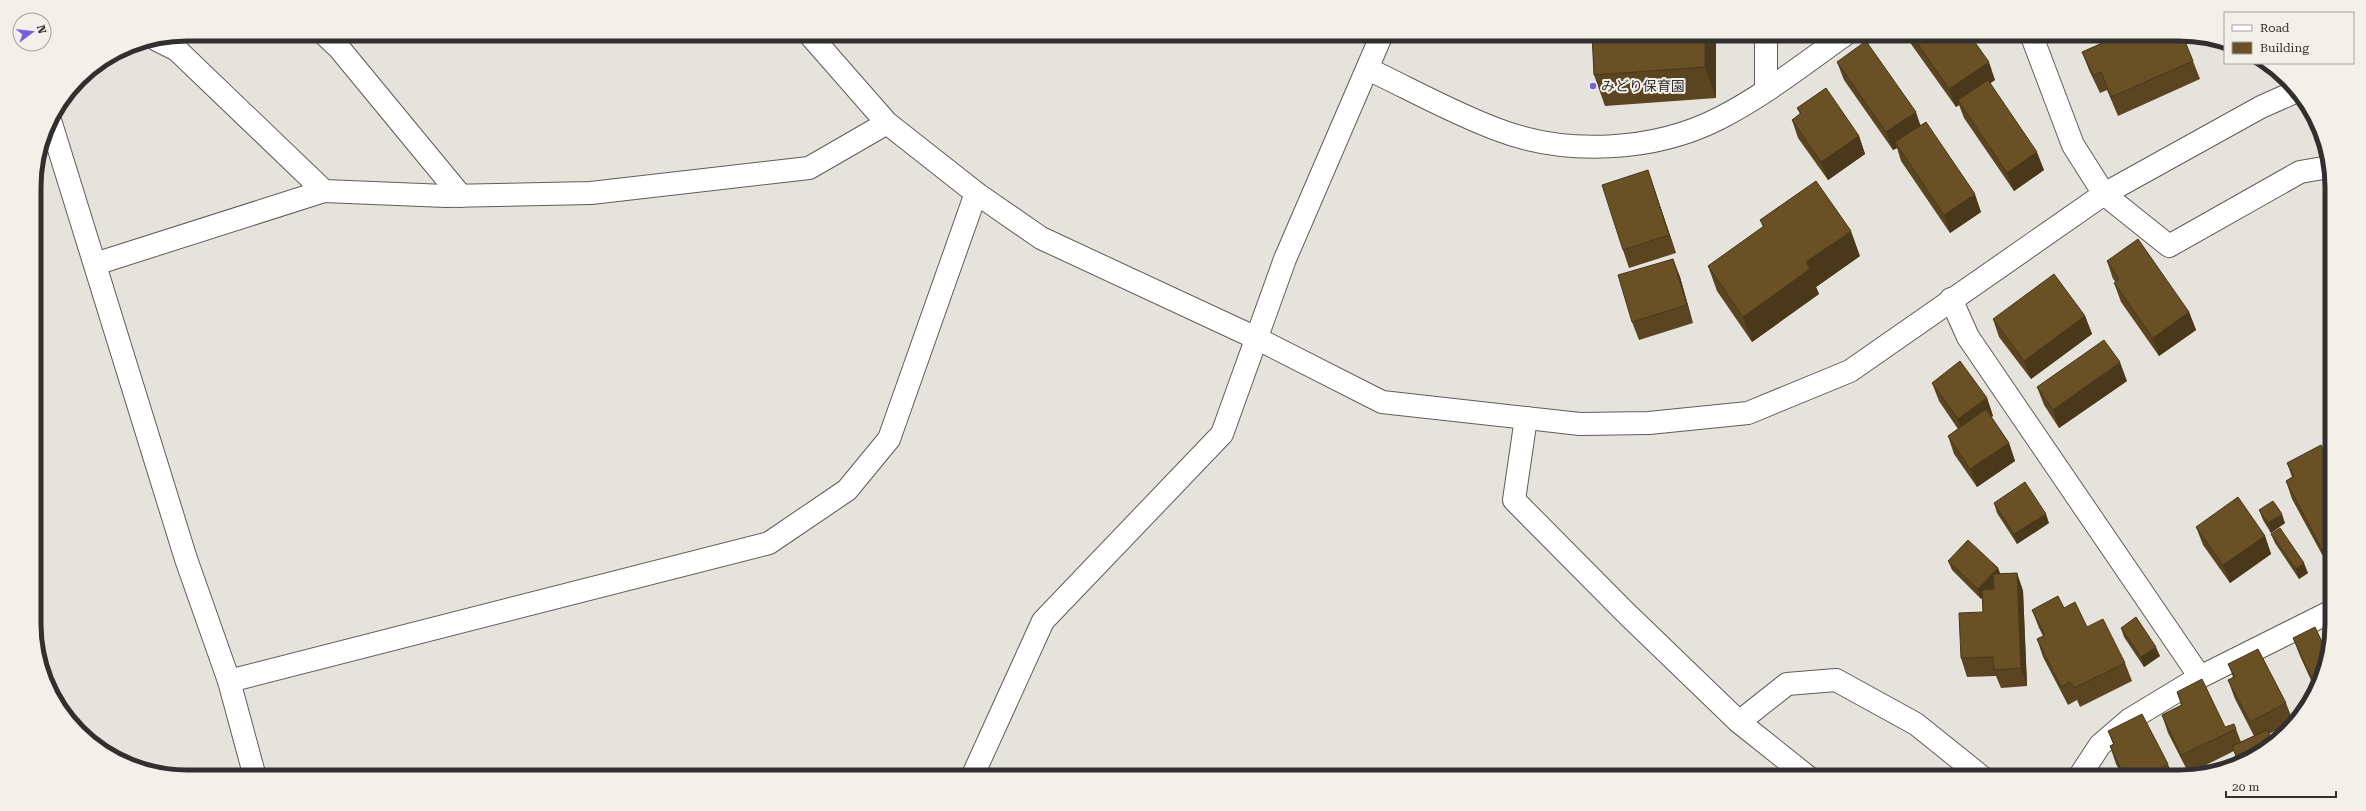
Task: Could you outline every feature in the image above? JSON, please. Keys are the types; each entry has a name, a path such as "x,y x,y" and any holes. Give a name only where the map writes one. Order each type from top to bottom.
{"street":[{"path":"332,41 339,48 461,196"},
{"path":"815,41 887,124 976,193 1041,238 1256,338 1382,402 1580,424 1649,423 1748,413 1850,371 1951,299 2104,194 2261,107 2291,94"},
{"path":"975,770 1043,620 1222,434 1285,259 1379,41"},
{"path":"1766,41 1766,90"},
{"path":"1368,69 1497,130 1546,144 1591,148 1668,139 1720,118 1766,90 1836,41"},
{"path":"2034,41 2073,145 2104,194 2169,246 2300,172 2324,168"},
{"path":"163,43 177,50 324,191"},
{"path":"95,264 324,191 461,196 591,193 809,168 887,124"},
{"path":"53,129 186,559 229,681 254,770"},
{"path":"229,681 769,543 847,490 889,439 976,193"},
{"path":"1951,299 1968,337 2200,677"},
{"path":"1526,418 1514,500 1626,613 1739,722 1799,770"},
{"path":"2084,770 2100,745 2129,720 2200,677 2325,614"},
{"path":"1739,722 1787,684 1836,680 1916,724 1973,770"}],"building":[{"path":"1592,41 1705,41 1705,67 1594,75"},
{"path":"1866,41 1916,112 1886,132 1837,62"},
{"path":"1916,41 1974,41 1989,62 1949,89"},
{"path":"2107,41 2185,41 2193,61 2111,97 2101,72 2093,75 2082,52"},
{"path":"1988,80 2037,152 2007,173 1958,100"},
{"path":"1826,88 1859,136 1821,162 1792,120 1801,113 1797,108"},
{"path":"1926,122 1975,194 1944,215 1895,142"},
{"path":"1648,170 1669,235 1623,250 1602,185"},
{"path":"1816,181 1851,231 1806,262 1810,269 1743,317 1708,266 1764,226 1760,220"},
{"path":"2138,239 2189,312 2153,338 2114,283 2119,279 2107,261"},
{"path":"1673,259 1687,305 1632,322 1618,275"},
{"path":"2054,274 2085,316 2024,361 1993,319"},
{"path":"2104,340 2120,362 2053,410 2037,387"},
{"path":"1960,361 1987,398 1958,419 1932,383"},
{"path":"1986,409 2009,443 1970,469 1948,436"},
{"path":"2321,445 2325,453 2325,555 2286,481 2294,476 2287,463"},
{"path":"2025,482 2046,514 2014,534 1994,503"},
{"path":"2238,497 2265,536 2223,565 2196,527"},
{"path":"2273,501 2282,514 2268,523 2259,510"},
{"path":"2280,528 2304,563 2296,569 2271,534"},
{"path":"1968,540 1998,568 1978,589 1948,561"},
{"path":"2017,573 2021,668 1994,670 1993,657 1961,658 1959,613 1983,612 1982,590 1994,589 1993,574"},
{"path":"2058,596 2064,608 2075,602 2087,627 2103,619 2125,663 2074,688 2070,682 2061,687 2037,639 2045,635 2032,610"},
{"path":"2136,617 2156,647 2141,657 2121,628"},
{"path":"2315,627 2322,642 2324,641 2320,662 2313,681 2293,638"},
{"path":"2258,649 2286,703 2250,722 2228,680 2235,677 2228,664"},
{"path":"2202,679 2225,727 2234,724 2236,729 2181,755 2162,715 2182,705 2177,692"},
{"path":"2142,714 2168,764 2157,770 2122,770 2110,746 2114,744 2108,731"},
{"path":"2267,730 2271,738 2237,758 2232,746"},
{"path":"2200,764 2202,768 2198,769 2188,770"}],"place":[{"name":"みどり保育園","path":"1593,86"}]}
